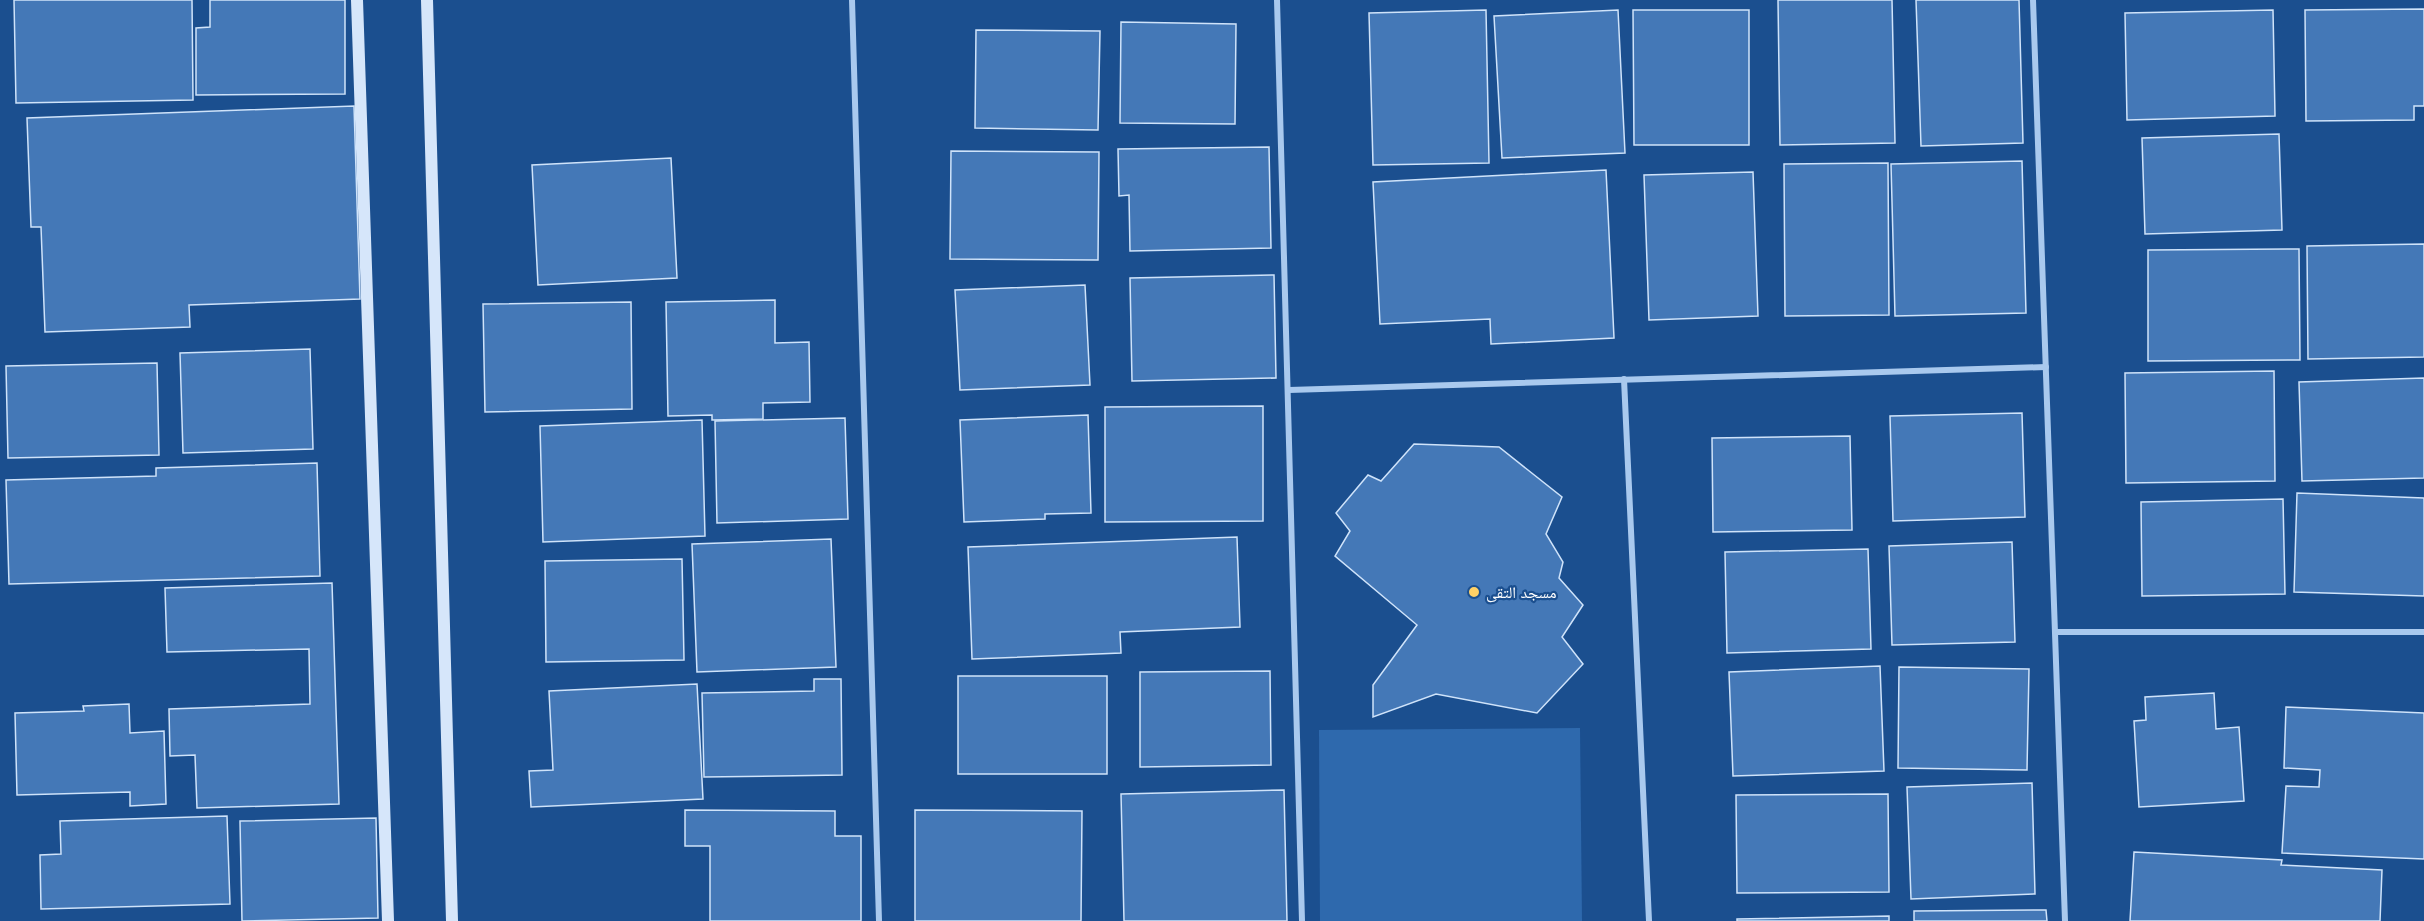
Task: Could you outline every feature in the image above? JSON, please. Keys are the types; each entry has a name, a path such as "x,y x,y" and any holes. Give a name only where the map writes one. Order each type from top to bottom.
{"street":[{"path":"357,0 388,921"},
{"path":"427,0 452,921"},
{"path":"852,0 879,921"},
{"path":"1277,0 1302,921"},
{"path":"2033,0 2065,921"},
{"path":"1289,390 2046,367"},
{"path":"1624,379 1649,921"},
{"path":"2055,632 2424,632"}],"shaded area":[{"path":"1580,728 1582,921 1320,921 1319,730"}],"building":[{"path":"14,0 192,0 193,100 16,103"},
{"path":"210,0 345,0 345,94 196,95 196,28 210,27"},
{"path":"1778,0 1892,0 1895,143 1780,145"},
{"path":"1916,0 2019,0 2023,143 1921,146"},
{"path":"2424,9 2424,106 2414,106 2414,120 2306,121 2305,10"},
{"path":"1486,10 1489,163 1373,165 1369,13"},
{"path":"1618,10 1625,153 1502,158 1494,16"},
{"path":"1633,10 1749,10 1749,145 1634,145"},
{"path":"2273,10 2275,116 2127,120 2125,13"},
{"path":"1121,22 1236,24 1235,124 1120,123"},
{"path":"976,30 1100,31 1098,130 975,128"},
{"path":"354,106 360,299 189,305 190,327 45,332 41,227 31,227 27,118"},
{"path":"2279,134 2282,230 2145,234 2142,138"},
{"path":"1269,147 1271,248 1130,251 1129,195 1119,196 1118,149"},
{"path":"951,151 1099,152 1098,260 950,259"},
{"path":"671,158 677,278 538,285 532,165"},
{"path":"2022,161 2026,313 1895,316 1891,164"},
{"path":"1888,163 1889,315 1785,316 1784,164"},
{"path":"1606,170 1614,338 1491,344 1490,319 1380,324 1373,182"},
{"path":"1753,172 1758,316 1649,320 1644,175"},
{"path":"2424,244 2424,357 2308,359 2307,246"},
{"path":"2299,249 2300,360 2148,361 2148,250"},
{"path":"1274,275 1276,378 1132,381 1130,278"},
{"path":"1085,285 1090,385 960,390 955,290"},
{"path":"775,300 775,343 809,342 810,402 763,403 763,419 712,420 712,415 668,416 666,302"},
{"path":"631,302 632,409 485,412 483,304"},
{"path":"310,349 313,449 183,453 180,353"},
{"path":"157,363 159,455 8,458 6,366"},
{"path":"2274,371 2275,481 2126,483 2125,373"},
{"path":"2424,378 2424,478 2302,481 2299,382"},
{"path":"1263,406 1263,521 1105,522 1105,407"},
{"path":"2022,413 2025,517 1893,521 1890,416"},
{"path":"1088,415 1091,513 1045,514 1045,519 964,522 960,420"},
{"path":"845,418 848,519 717,523 715,421"},
{"path":"702,420 705,536 543,542 540,426"},
{"path":"1850,436 1852,530 1713,532 1712,438"},
{"name":"مسجد التقى","path":"1414,444 1499,447 1562,497 1546,534 1563,562 1559,578 1583,605 1562,637 1583,664 1537,713 1436,694 1373,717 1373,685 1417,625 1335,556 1350,531 1336,513 1368,475 1381,481"},
{"path":"317,463 320,576 9,584 6,480 156,476 156,468"},
{"path":"2297,493 2424,498 2424,596 2294,592"},
{"path":"2283,499 2285,594 2142,596 2141,502"},
{"path":"1237,537 1240,627 1120,632 1121,653 972,659 968,547"},
{"path":"831,539 836,667 697,672 692,544"},
{"path":"2012,542 2015,642 1892,645 1889,546"},
{"path":"1868,549 1871,649 1727,653 1725,552"},
{"path":"682,559 684,660 546,662 545,561"},
{"path":"332,583 339,804 197,808 195,755 170,756 169,709 310,704 309,649 167,652 165,588"},
{"path":"1880,666 1884,771 1733,776 1729,672"},
{"path":"1899,667 2029,669 2027,770 1898,768"},
{"path":"1270,671 1271,765 1140,767 1140,672"},
{"path":"958,676 1107,676 1107,774 958,774"},
{"path":"814,679 841,679 842,775 704,777 702,693 814,691"},
{"path":"697,684 703,799 531,807 529,771 553,770 549,691"},
{"path":"2214,693 2216,729 2239,727 2244,801 2139,807 2134,721 2146,720 2145,697"},
{"path":"129,704 130,733 164,731 166,804 130,806 130,792 17,795 15,713 84,711 83,706"},
{"path":"2286,707 2424,713 2424,859 2282,853 2286,786 2319,787 2320,770 2284,768"},
{"path":"2032,783 2035,894 1911,899 1907,787"},
{"path":"1284,790 1287,921 1124,921 1121,794"},
{"path":"1888,794 1889,892 1737,893 1736,795"},
{"path":"685,810 835,811 835,836 861,836 861,921 710,921 710,846 685,846"},
{"path":"915,810 1082,811 1081,921 915,921"},
{"path":"227,816 230,904 41,909 40,855 61,854 60,821"},
{"path":"376,818 378,918 242,921 240,821"},
{"path":"2134,852 2282,860 2281,865 2382,870 2380,921 2130,921"},
{"path":"2046,910 2047,921 1914,921 1914,911"},
{"path":"1889,916 1889,921 1737,921 1737,919"}],"place":[{"name":"مسجد التقى","path":"1474,592"}]}
